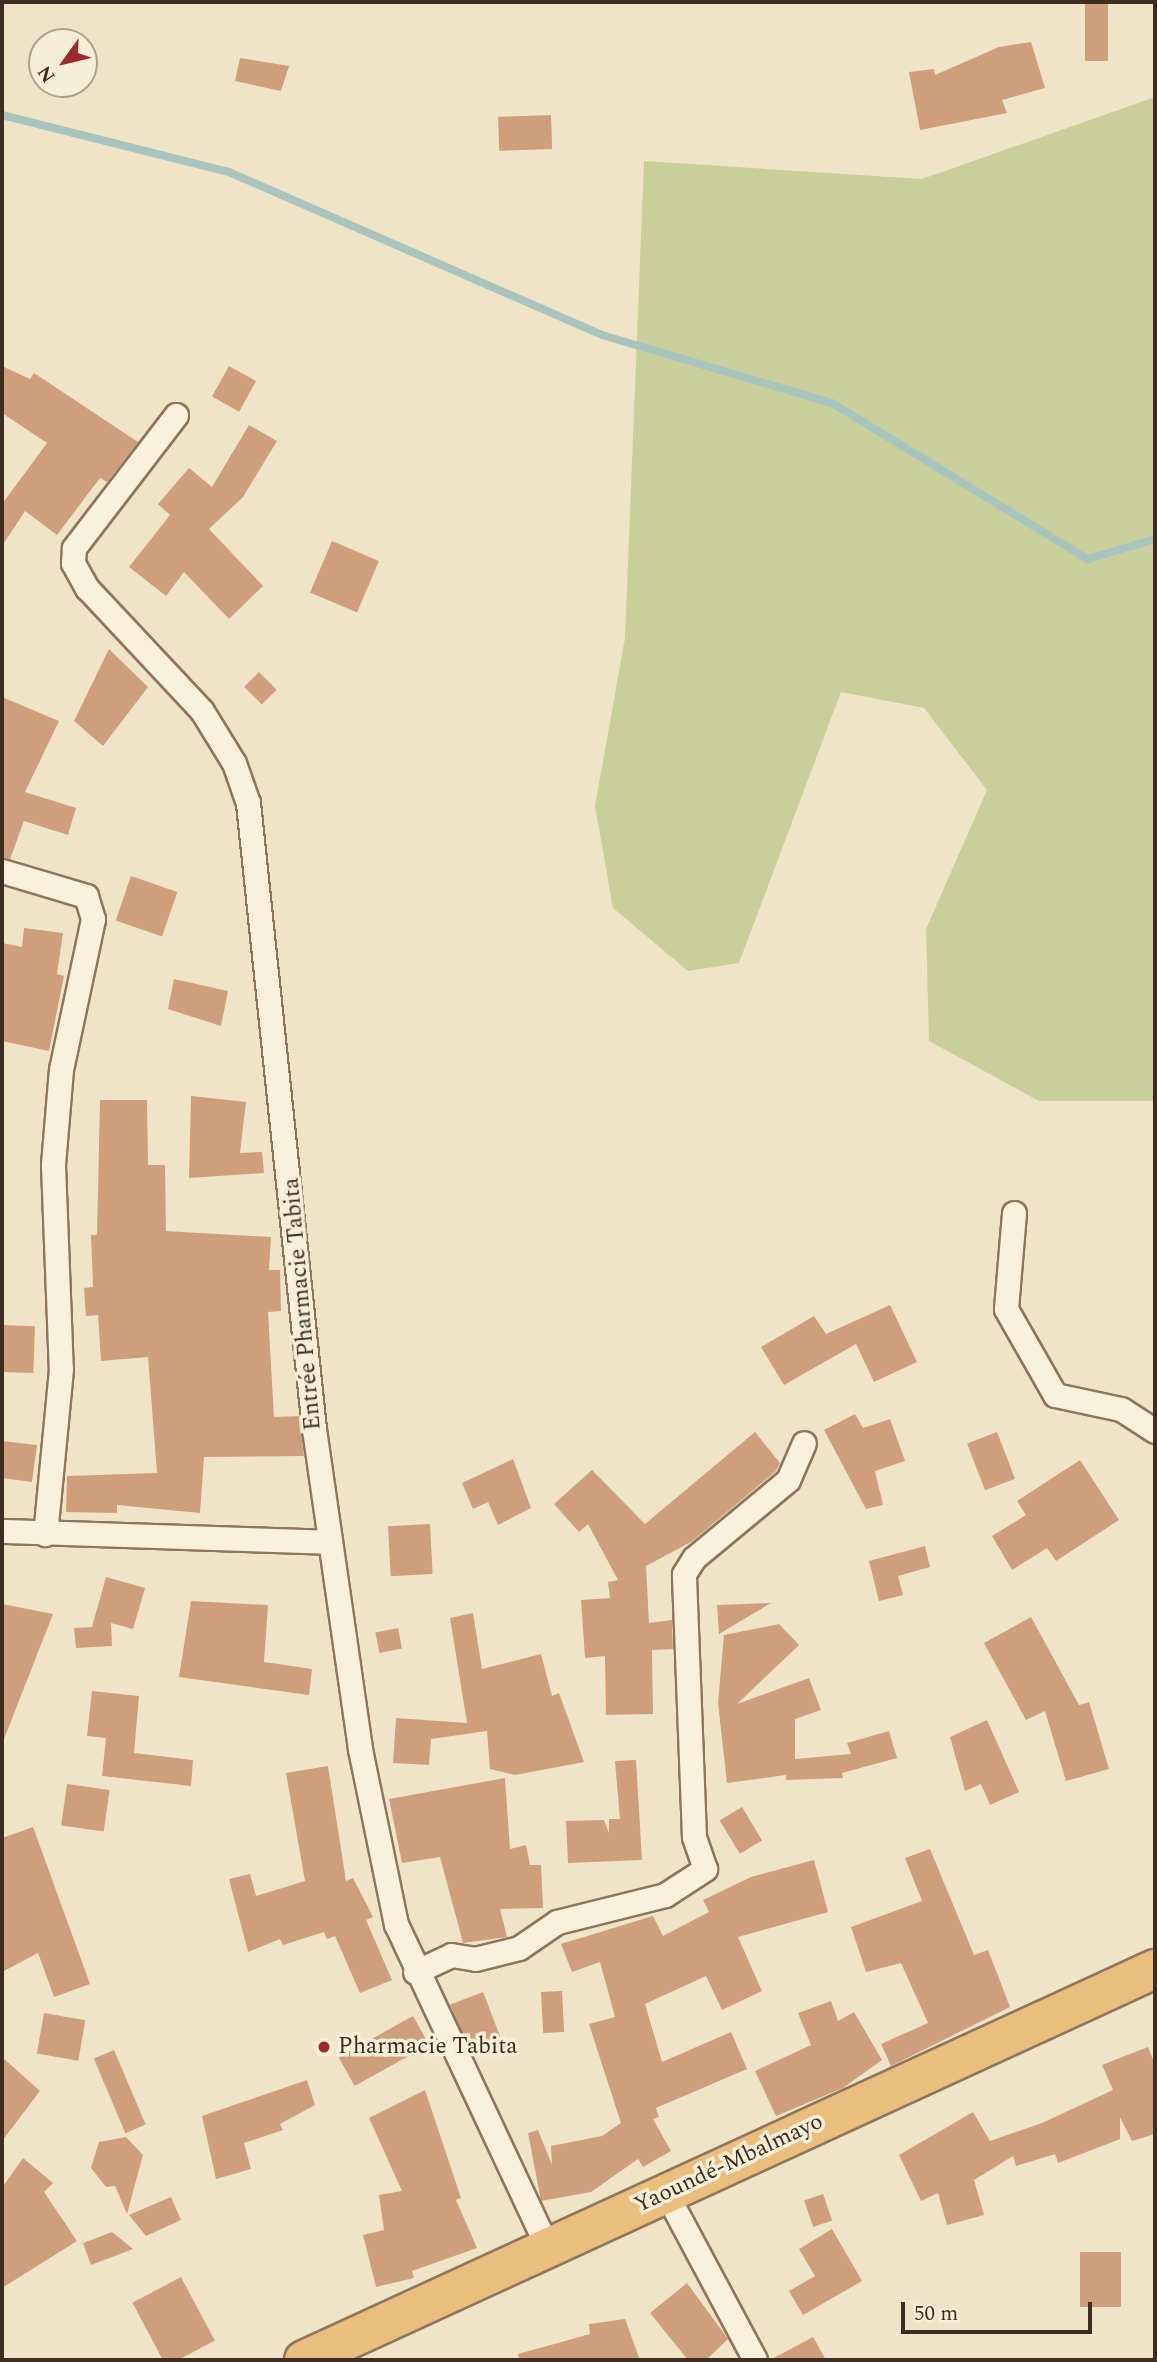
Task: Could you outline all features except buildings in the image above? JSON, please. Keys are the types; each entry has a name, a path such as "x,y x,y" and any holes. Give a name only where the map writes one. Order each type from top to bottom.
{"highway":[{"name":"Yaoundé-Mbalmayo","path":"304,2360 1155,1969"}],"street":[{"name":"Entrée Pharmacie Tabita","path":"176,415 74,548 73,563 88,588 202,711 234,763 248,803 330,1542 363,1763 396,1924 415,1972 548,2248"},
{"path":"2,871 86,896 93,919 61,1069 53,1165 61,1369 45,1534"},
{"path":"1014,1213 1006,1310 1055,1395 1121,1409 1155,1431"},
{"path":"415,1972 452,1955 475,1959 519,1948 557,1922 665,1895 705,1869 694,1837 684,1574 694,1558 788,1480 804,1443"},
{"path":"2,1531 330,1542"},
{"path":"666,2193 755,2360"}],"green space":[{"path":"1155,97 1155,1101 1039,1101 929,1041 926,929 987,790 924,708 841,692 739,963 688,971 613,908 595,806 625,638 644,161 922,179"}],"waterway":[{"path":"2,115 229,172 602,335 832,403 1088,559 1155,539"}],"place":[{"name":"Pharmacie Tabita","path":"324,2047"}]}
